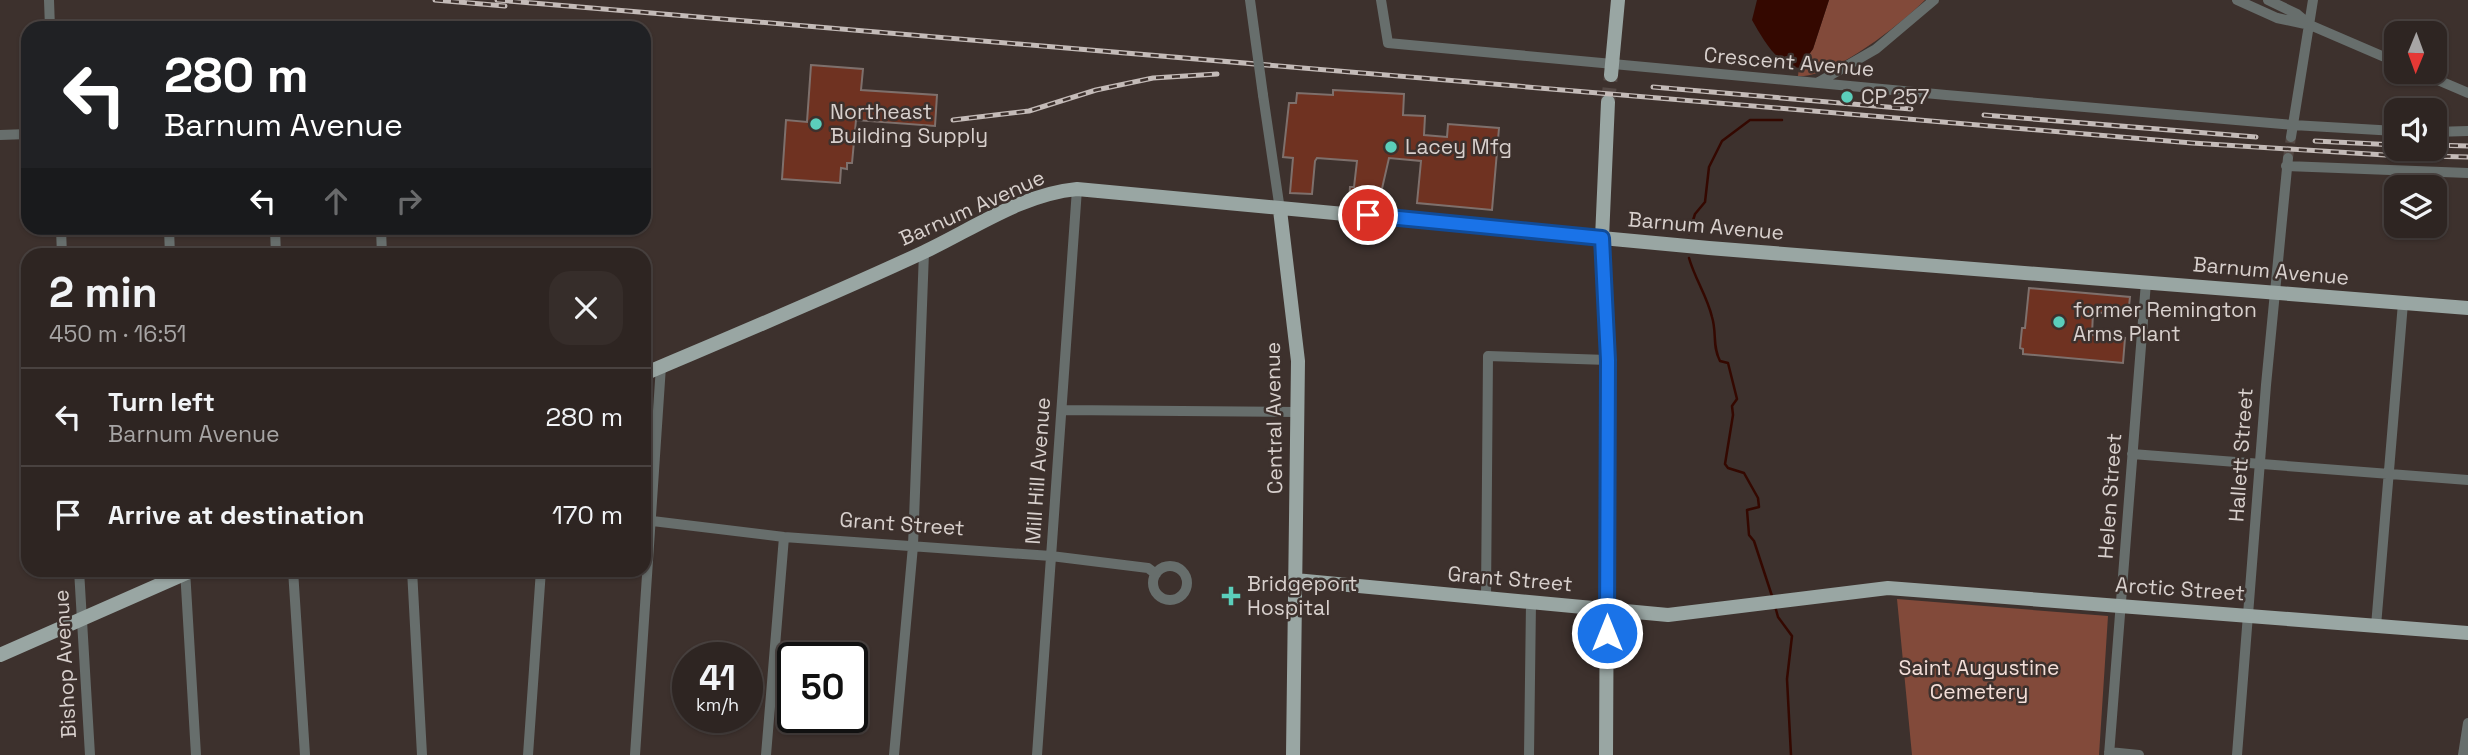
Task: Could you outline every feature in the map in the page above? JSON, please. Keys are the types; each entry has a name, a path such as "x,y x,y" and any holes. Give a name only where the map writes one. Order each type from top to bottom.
{"main road":[{"path":"1612,70 1618,0"},
{"path":"1606,755 1608,360 1602,238 1608,102"},
{"name":"Barnum Avenue","path":"651,371 924,252 1038,198 1077,189 1602,238 2468,308"},
{"name":"Central Avenue","path":"1280,210 1298,361 1293,755"},
{"path":"0,655 177,577"},
{"name":"Grant Street","path":"1295,580 1668,615 1888,588"},
{"name":"Arctic Street","path":"1888,588 2468,633"}],"street":[{"path":"49,0 50,21"},
{"name":"Central Avenue","path":"1250,0 1280,210"},
{"name":"Crescent Avenue","path":"1381,0 1388,43 1612,70 1815,83 2293,125 2384,130"},
{"path":"1815,83 1876,49 1934,0"},
{"path":"2237,0 2277,18 2310,25 2384,57"},
{"path":"2268,0 2297,14 2310,25"},
{"path":"2291,137 2313,0"},
{"path":"2447,84 2468,93"},
{"path":"2447,132 2468,131"},
{"path":"0,135 21,134"},
{"name":"Hallett Street","path":"2237,755 2287,162 2468,173"},
{"name":"Mill Hill Avenue","path":"1037,755 1077,189"},
{"path":"894,755 913,546 924,252"},
{"name":"Helen Street","path":"2109,754 2146,282"},
{"path":"2376,626 2403,303"},
{"path":"1486,598 1488,356 1608,360"},
{"path":"651,487 662,366"},
{"path":"1062,410 1297,412"},
{"path":"2132,454 2468,480"},
{"name":"Grant Street","path":"651,520 784,537 1051,556 1148,568 1156,574"},
{"path":"766,755 784,537"},
{"name":"Bishop Avenue","path":"79,577 90,755"},
{"path":"188,577 196,755"},
{"path":"293,577 305,755"},
{"path":"412,577 422,755"},
{"path":"528,755 541,577"},
{"path":"635,755 645,577"},
{"path":"1529,755 1531,602"},
{"path":"2463,755 2468,723"},
{"path":"2109,754 2139,755"},
{"path":"1293,755 1303,755"}],"green space":[{"path":"1829,0 1925,0 1900,22 1847,60 1812,75 1798,76 1799,68 1813,49"},
{"name":"Saint Augustine Cemetery","path":"1897,599 2108,616 2099,755 1912,755"}],"shaded area":[{"path":"1757,0 1829,0 1813,49 1799,68 1777,56 1761,35 1752,20"}],"building":[{"name":"Northeast Building Supply","path":"811,65 863,69 861,90 937,95 935,126 856,120 852,163 847,163 847,169 841,168 840,183 782,179 786,120 807,122"},
{"name":"Lacey Mfg","path":"1333,90 1404,94 1403,115 1425,116 1424,135 1447,137 1448,124 1499,128 1492,210 1417,203 1421,161 1389,158 1378,206 1349,203 1357,161 1317,158 1312,194 1290,193 1293,158 1283,157 1289,103 1296,103 1297,93 1333,95"},
{"name":"former Remington Arms Plant","path":"2029,288 2130,297 2128,315 2093,312 2092,335 2125,338 2123,363 2023,354 2023,349 2020,348"}],"waterway":[{"path":"1689,233 1695,214 1705,202 1709,167 1722,141 1750,120 1782,120"},
{"path":"1689,258 1710,309 1720,361 1728,363 1737,399 1732,406 1725,464 1728,468 1744,473 1758,498 1759,507 1747,510 1749,535 1754,541 1772,596"},
{"path":"1775,606 1778,617 1792,636 1787,679 1791,755"}],"tunnel":[{"path":"1608,102 1611,75"},
{"path":"2288,158 2291,137"}],"railway":[{"path":"435,0 505,6"},
{"path":"497,0 2192,143 2385,155 2468,157"},
{"path":"953,120 1029,111 1096,90 1153,78 1217,74"},
{"path":"1653,87 1911,109"},
{"path":"1984,115 2256,137"},
{"path":"2315,141 2384,144"},
{"path":"2447,145 2468,146"}],"place":[{"name":"CP 257","path":"1847,97"},
{"name":"Northeast Building Supply","path":"816,124"},
{"name":"Lacey Mfg","path":"1391,147"},
{"name":"former Remington Arms Plant","path":"2059,322"},
{"name":"Bridgeport Hospital","path":"1231,596"}],"route":[{"path":"1368,215 1602,238 1608,360 1607,633"}]}
